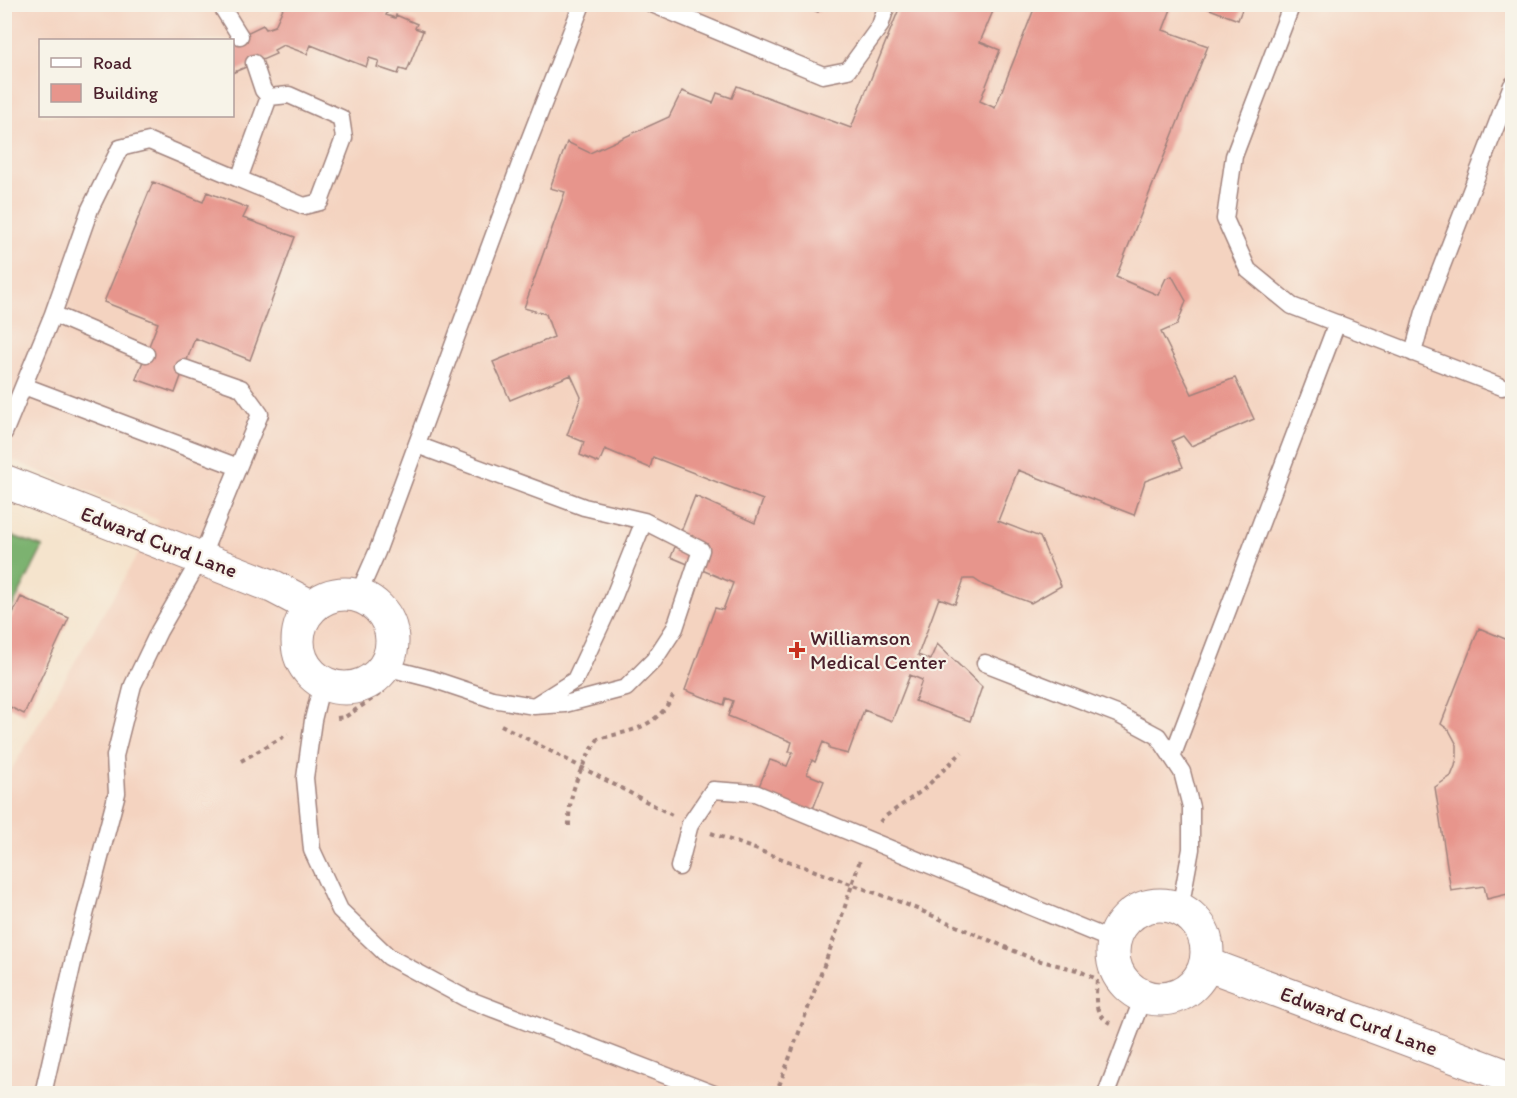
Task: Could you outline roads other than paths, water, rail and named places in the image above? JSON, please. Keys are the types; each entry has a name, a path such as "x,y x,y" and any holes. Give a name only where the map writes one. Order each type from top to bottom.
{"street":[{"name":"Edward Curd Lane","path":"4,481 274,587 312,607"},
{"path":"346,593 358,595 374,603 386,616 392,633 392,651 385,667 373,680 357,687 339,688 322,683 309,672 300,657 298,639 302,622 312,607 322,600 346,593"},
{"path":"1153,905 1167,905 1180,909 1194,919 1203,932 1207,948 1206,964 1197,982 1182,995 1163,1000 1143,997 1131,991 1115,968 1113,955 1114,941 1124,922 1140,909 1153,905"},
{"name":"Edward Curd Lane","path":"1206,964 1512,1078"}],"lane":[{"path":"220,4 240,36"},
{"path":"358,595 377,552 523,156 582,4"},
{"path":"652,4 823,75 848,70 880,26 887,4"},
{"path":"1292,4 1234,156 1225,219 1248,270 1292,306 1502,387"},
{"path":"254,63 263,90 270,97"},
{"path":"1413,353 1424,312 1512,85"},
{"path":"4,433 53,314 90,209 120,148 149,141 304,206 320,202 344,138 341,118 289,95 270,97"},
{"path":"239,179 270,97"},
{"path":"53,314 146,354"},
{"path":"1172,756 1337,323"},
{"path":"43,1094 76,949 117,793 115,756 133,685 159,631 201,558 260,414 241,388 184,368"},
{"path":"24,386 238,467"},
{"path":"385,667 432,679 492,699 534,706 565,704 626,688 654,660 675,628 701,550 644,521 584,507 417,445"},
{"path":"534,706 575,680 612,601 644,521"},
{"path":"985,663 1117,714 1158,736 1182,772 1191,807 1191,849 1180,909"},
{"path":"322,683 313,720 305,778 312,850 340,910 389,957 465,998 714,1094"},
{"path":"680,867 690,824 713,790 755,793 1114,941"},
{"path":"1106,1094 1143,997"}],"place":[{"name":"Williamson Medical Center","path":"797,650"}]}
